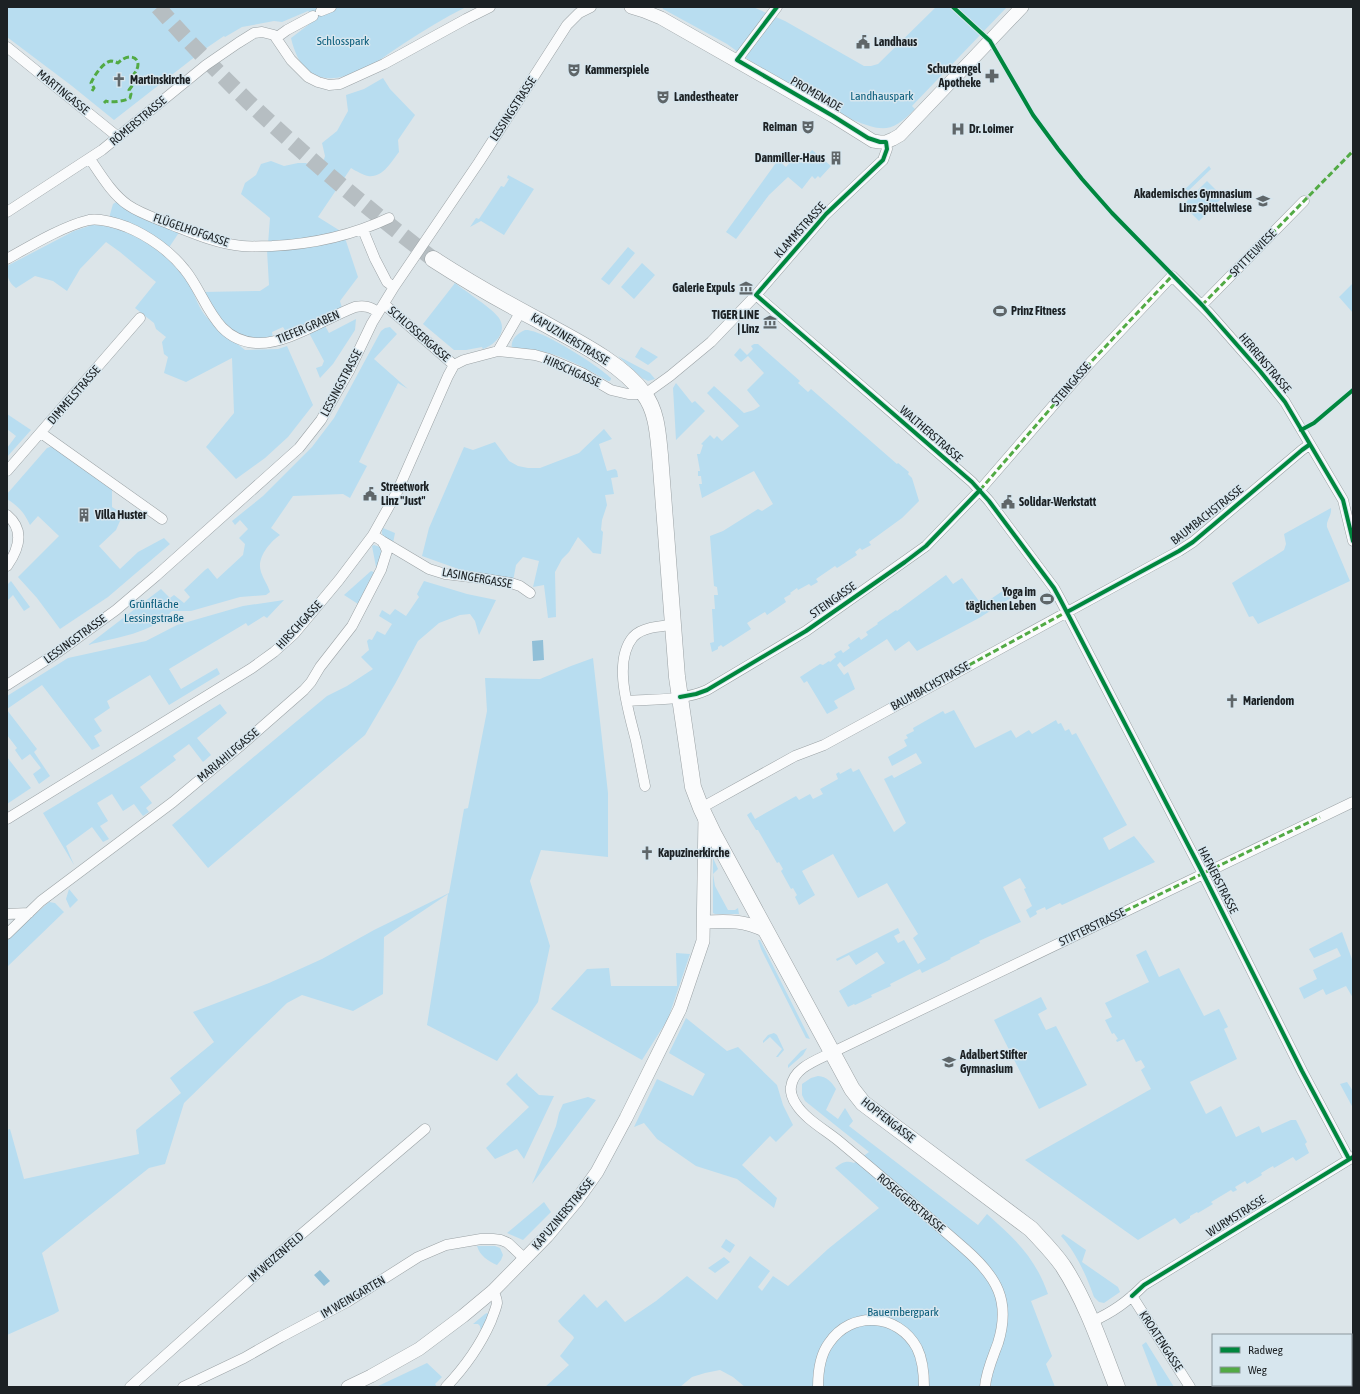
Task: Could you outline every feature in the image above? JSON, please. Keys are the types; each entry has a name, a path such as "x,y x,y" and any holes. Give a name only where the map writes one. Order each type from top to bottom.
{"main road":[{"name":"KAPUZINERSTRASSE","path":"433,259 474,285 590,348 618,368 645,394 652,410 657,428 677,678 691,776 693,787 713,833"},
{"name":"HOPFENGASSE","path":"713,833 831,1053 852,1089 863,1103 1030,1229 1062,1265 1081,1299 1117,1387"}],"street":[{"path":"331,7 287,30 276,38 291,60 308,77 318,82 330,85 340,84 379,67 490,7"},
{"name":"LESSINGSTRASSE","path":"7,685 54,655 116,610 162,571 299,448 321,420 349,371 381,308 394,287 479,162 568,25 579,12 590,7"},
{"name":"PROMENADE","path":"631,7 644,10 661,18 737,60 834,116 868,138 880,142 886,142"},
{"path":"737,60 777,7"},
{"path":"886,142 900,135 1022,7"},
{"name":"RÖMERSTRASSE","path":"7,212 90,159 206,65 247,37 254,33 262,32 269,33 276,38"},
{"name":"MARTINGASSE","path":"7,48 118,137"},
{"name":"KLAMMSTRASSE","path":"645,394 670,376 711,342 756,295 826,214 883,160 887,149 886,142"},
{"name":"FLÜGELHOFGASSE","path":"90,159 114,192 128,206 148,216 196,235 223,243 255,247 288,245 328,239 363,230 389,218"},
{"name":"SPITTELWIESE","path":"1202,305 1304,201"},
{"name":"TIEFER GRABEN","path":"7,259 61,230 84,222 98,220 121,225 144,235 175,258 186,270 218,324 236,337 255,343 276,341 355,307 361,306 381,308"},
{"path":"363,230 375,259 387,282 394,287"},
{"name":"HERRENSTRASSE","path":"1172,276 1202,305 1260,370 1285,402 1342,500 1353,542"},
{"name":"STEINGASSE","path":"680,697 707,690 806,631 926,546 980,490 1090,363 1172,276"},
{"name":"WALTHERSTRASSE","path":"756,295 980,490 1054,588 1067,612"},
{"name":"SCHLOSSERGASSE","path":"381,308 454,365"},
{"path":"498,351 522,311"},
{"name":"DIMMELSTRASSE","path":"7,471 140,318"},
{"name":"HIRSCHGASSE","path":"7,819 252,668 274,652 294,634 339,580 373,535 397,492 454,365 464,360 498,351 535,355 582,373 611,390 628,394 645,394"},
{"path":"41,433 162,519"},
{"name":"BAUMBACHSTRASSE","path":"703,811 795,756 824,745 1179,551 1309,445"},
{"path":"7,515 11,518 18,531 19,541 15,554 7,566"},
{"path":"373,535 382,541"},
{"name":"LASINGERGASSE","path":"382,541 429,569 445,574 511,583 520,586 530,593"},
{"name":"MARIAHILFGASSE","path":"7,934 41,901 173,802 304,690 352,626 385,561 387,551 382,541"},
{"name":"HAFNERSTRASSE","path":"1067,612 1203,874 1299,1064 1351,1158"},
{"path":"645,786 623,678 625,654 630,642 637,634 647,630 673,625"},
{"path":"627,701 680,697"},
{"name":"STIFTERSTRASSE","path":"831,1053 1353,802"},
{"name":"KAPUZINERSTRASSE","path":"348,1387 419,1349 493,1291 547,1236 598,1172 680,1009 703,941 703,811"},
{"path":"7,914 28,913"},
{"path":"704,922 741,922 766,931"},
{"name":"ROSEGGERSTRASSE","path":"831,1053 806,1066 798,1072 793,1079 791,1087 792,1095 796,1104 804,1113 966,1249 990,1274 997,1286 1002,1301 1004,1314 1003,1325 988,1370 985,1387"},
{"name":"IM WEIZENFELD","path":"130,1387 291,1243 425,1129"},
{"name":"WURMSTRASSE","path":"1091,1322 1115,1310 1144,1285 1351,1158"},
{"name":"IM WEINGARTEN","path":"183,1387 238,1361 347,1302 418,1257 446,1245 474,1240 497,1240 508,1243 525,1259"},
{"path":"446,1387 472,1357 487,1331 496,1307 496,1296 493,1291"},
{"name":"KROATENGASSE","path":"1132,1296 1190,1387"},
{"path":"818,1387 824,1350 829,1342 839,1330 866,1319 881,1320 896,1326 908,1336 917,1348 922,1362 924,1387"}],"green space":[{"name":"Schlosspark","path":"7,7 466,7 426,29 372,65 348,75 336,78 325,78 308,70 295,52 291,38 316,19 308,11 282,22 274,21 242,27 225,37 224,36 205,49 114,120 7,37"},
{"name":"Landhauspark","path":"662,7 753,7 785,21 864,66 871,66 878,64 936,7 1007,7 912,106 915,109 907,117 900,123 893,126 880,128 872,127 853,120 753,63 727,44 663,9"},
{"path":"383,78 390,89 415,115 398,140 399,152 390,165 382,172 373,176 362,174 351,168 318,217 342,232 328,236 268,244 270,218 241,194 245,183 256,175 261,164 271,161 284,166 306,163 320,172 325,156 322,143 337,131 348,111 346,95 364,89"},
{"path":"812,150 831,166 820,178 818,176 815,179 812,176 802,189 788,177 769,195 736,239 726,232 778,160 786,167 795,157 801,163"},
{"path":"1209,166 1211,169 1186,193 1183,191"},
{"path":"508,175 534,189 504,235 481,221 470,227 476,218 479,219 501,186 504,187 509,179 507,178"},
{"path":"1207,181 1223,197 1199,221 1183,205"},
{"path":"118,201 180,231 168,249 109,218 113,204"},
{"path":"92,225 121,230 135,236 160,253 182,274 208,319 245,350 278,349 287,346 313,405 288,437 265,458 236,479 206,447 234,413 232,358 186,382 164,373 168,357 164,354 162,342 166,337 156,329 154,323 135,308 156,282 106,242 80,269 67,291 53,281 35,276 16,288 10,281 7,266 74,231"},
{"path":"345,238 358,277 340,301 342,308 286,332 283,327 272,332 273,338 255,339 245,337 237,333 218,315 203,292 260,291 269,285 267,250"},
{"path":"628,247 635,253 609,285 601,279"},
{"path":"642,263 655,275 634,299 621,287"},
{"path":"455,283 485,305 499,318 502,328 501,333 496,341 488,347 483,349 482,347 466,350 454,350 423,324"},
{"path":"1353,283 1353,313 1339,297"},
{"path":"356,319 355,330 333,364 320,378 316,368 322,366 324,361 308,331 324,324 329,333"},
{"name":"Grünfläche Lessingstraße","path":"390,327 397,334 374,359 408,389 398,383 359,462 367,466 350,498 343,494 293,496 271,528 280,535 268,546 260,561 262,575 270,592 266,595 240,597 191,611 172,611 164,619 144,630 88,645 161,589 170,598 174,595 184,603 190,597 184,590 205,570 208,568 217,579 243,555 245,544 239,538 248,529 240,520 235,525 232,521 263,496 312,447 334,418 381,331"},
{"path":"525,330 533,331 556,341 604,372 611,378 610,381 586,368 550,353 537,350 512,349 512,342 515,337"},
{"path":"758,344 800,381 798,383 808,392 811,389 897,464 898,463 909,472 908,474 912,478 919,501 902,518 869,542 871,545 862,550 860,548 855,552 857,555 837,568 835,566 816,579 818,582 811,586 809,584 798,590 797,588 784,598 786,602 767,615 765,612 747,623 751,629 723,647 721,645 718,649 712,652 710,643 714,642 712,609 715,609 714,595 718,595 717,587 714,586 710,536 723,531 758,509 762,511 773,504 754,471 702,498 699,484 702,484 701,476 698,476 698,471 700,471 697,454 700,454 703,445 701,444 710,435 714,439 717,436 722,441 739,426 707,393 714,386 744,413 754,410 760,406 747,390 764,373 748,356 741,362 734,355 740,348 747,355 753,349 751,346"},
{"path":"641,347 658,357 648,365 635,357"},
{"path":"618,356 650,373 655,379 648,381 642,378"},
{"path":"676,383 692,403 695,401 705,411 676,440 673,388"},
{"path":"7,414 31,430 7,457 7,448 16,436 7,429"},
{"path":"604,429 612,439 599,444 607,471 615,469 618,477 611,478 614,494 605,495 607,505 602,520 601,530 603,532 601,554 593,553 578,537 569,552 562,559 555,572 556,617 548,618 544,585 533,587 539,561 523,557 516,565 513,581 475,575 422,556 429,528 464,447 473,450 495,442 509,461 518,466 540,468 579,453"},
{"path":"53,446 112,488 112,507 123,514 116,530 99,546 120,569 138,552 164,538 170,544 108,597 60,629 37,598 18,577 59,536 38,516 30,525 21,510 7,499 7,494 47,448"},
{"path":"1331,508 1327,527 1350,581 1258,624 1253,616 1249,617 1232,583 1284,550 1286,544 1284,534"},
{"path":"383,528 395,533 393,543 386,539 383,535"},
{"path":"374,545 380,547 381,550 378,567 376,567 372,546"},
{"path":"371,571 374,572 358,604 344,595"},
{"path":"946,575 953,584 962,578 982,605 1004,590 1011,598 979,618 917,651 909,641 895,651 887,639 844,667 840,662 837,665 844,675 848,672 855,689 834,701 838,708 827,714 807,681 804,683 800,677 820,664 823,665 829,661 830,662 836,657 834,654 841,650 843,653 850,648 848,645 859,637 861,640 868,635 866,632 878,624 877,623 896,610 897,611"},
{"path":"11,581 30,607 24,611 13,595 7,601 7,585"},
{"path":"424,581 467,594 496,600 479,635 475,621 470,614 460,615 439,623 418,641 365,735 208,868 172,825 327,696 347,686 373,669 361,657 369,650 367,641 369,639 372,640 377,631 385,635 392,624 379,616 382,610 390,615 395,609 406,616 419,597 417,594"},
{"path":"284,600 267,618 264,616 248,626 246,623 169,669 181,689 217,668 220,674 169,705 150,675 107,701 110,708 94,719 102,731 94,736 100,746 92,750 42,685 7,709 7,696 68,658 146,641 177,625 243,606"},
{"path":"593,658 608,793 608,857 541,850 530,881 550,946 538,1002 497,1061 427,1025 448,894 384,937 383,994 353,1011 302,995 287,1003 184,1103 165,1164 149,1168 42,1253 59,1311 7,1335 7,1130 10,1129 24,1179 139,1154 136,1130 181,1093 170,1078 214,1042 193,1012 269,983 322,959 374,930 449,893 464,809 468,808 487,711 485,678 540,679"},
{"path":"220,704 227,713 197,738 211,755 203,762 189,744 173,756 176,760 140,787 152,803 146,808 149,812 143,816 134,804 123,811 112,794 97,803 108,821 100,826 109,839 103,842 92,827 66,846 74,865 43,813"},
{"path":"7,710 37,749 34,752 50,776 39,784 33,774 41,768 30,754 22,760 15,750 17,748 7,735"},
{"path":"954,710 975,748 1011,730 1016,738 1029,730 1032,734 1056,720 1058,724 1061,723 1065,731 1069,729 1072,735 1076,733 1127,825 1103,838 1109,850 1134,836 1155,862 1062,905 1060,903 1046,910 1045,907 1036,911 1037,914 1030,918 1026,910 1032,906 1024,889 1026,888 1020,878 1003,887 1021,922 979,941 980,943 922,973 920,969 890,984 891,986 871,995 872,997 848,1007 839,991 885,963 877,952 856,965 849,955 837,961 836,959 898,928 900,933 894,936 898,943 904,940 918,964 926,959 913,938 918,934 887,883 858,898 833,854 802,871 815,895 799,905 795,897 797,895 793,888 791,889 781,871 783,869 779,862 777,863 758,830 756,830 747,815 751,812 755,819 796,796 799,800 810,794 813,799 823,794 820,789 838,779 836,774 839,772 840,774 851,768 853,772 859,769 894,832 906,823 884,779 892,775 894,778 922,763 916,753 892,766 888,757 907,746 904,740 908,738 906,735 914,731 913,728 943,711 945,714"},
{"path":"7,757 31,788 7,804"},
{"path":"713,858 718,869 713,874"},
{"path":"713,874 715,886 728,910 735,910 738,908 739,914 713,913"},
{"path":"69,889 78,900 70,908 66,899"},
{"path":"49,902 55,903 64,912 7,967 7,939"},
{"path":"1342,932 1353,962 1353,998 1346,986 1326,995 1323,989 1304,999 1299,988 1317,979 1313,970 1341,956 1337,948 1314,958 1309,949"},
{"path":"758,940 760,940 810,1039 806,1038 761,949"},
{"path":"1146,950 1159,977 1179,968 1204,1016 1219,1009 1228,1027 1224,1029 1237,1059 1190,1082 1206,1114 1221,1106 1236,1137 1259,1126 1262,1133 1291,1120 1296,1120 1307,1142 1305,1144 1309,1153 1296,1161 1293,1157 1274,1168 1273,1166 1247,1184 1245,1181 1235,1187 1237,1190 1233,1192 1231,1190 1211,1202 1213,1204 1190,1216 1190,1218 1180,1224 1175,1218 1138,1240 1025,1160 1151,1089 1141,1070 1145,1067 1141,1060 1136,1062 1124,1039 1117,1042 1116,1040 1118,1039 1114,1033 1112,1034 1105,1020 1112,1017 1105,1003 1149,982 1136,955"},
{"path":"676,953 690,954 668,1019 642,1060 551,1009 587,969 609,968 611,986 677,986"},
{"path":"1041,997 1047,1009 1038,1014 1046,1030 1056,1026 1087,1085 1039,1109 994,1020"},
{"path":"686,1018 727,1051 738,1047 777,1085 783,1105 793,1125 776,1142 770,1136 742,1165 777,1198 774,1208 737,1179 696,1166 657,1139 644,1123 634,1127 657,1079 693,1096 705,1074 669,1053"},
{"path":"774,1033 777,1035 784,1050 778,1057 776,1057 782,1049 770,1037 763,1043 768,1035"},
{"path":"807,1048 803,1055 788,1068 788,1065 801,1051"},
{"path":"517,1073 518,1076 539,1095 554,1096 524,1159 517,1149 495,1159 486,1148 529,1107 506,1084"},
{"name":"Bauernbergpark","path":"818,1076 824,1077 836,1089 826,1110 838,1119 845,1108 853,1121 849,1126 978,1225 987,1214 1007,1232 1030,1259 1037,1269 1048,1294 1031,1301 1052,1356 1046,1364 1055,1387 745,1387 733,1377 720,1370 692,1377 680,1387 545,1387 569,1365 560,1356 574,1338 558,1321 584,1294 597,1308 606,1300 625,1322 656,1301 687,1276 717,1300 750,1256 770,1271 758,1287 762,1291 773,1276 788,1286 828,1249 879,1208 835,1168 844,1162 854,1163 869,1152 805,1101 802,1095 802,1084 811,1078"},
{"path":"1347,1082 1353,1091 1353,1108 1340,1084"},
{"path":"588,1097 596,1100 532,1184 556,1126 563,1104"},
{"path":"544,1202 551,1212 523,1240 507,1233"},
{"path":"1063,1234 1086,1250 1082,1262 1118,1287 1120,1292 1104,1303 1099,1302 1094,1297 1088,1281 1072,1250 1061,1236"},
{"path":"726,1239 735,1245 730,1253 721,1247"},
{"path":"477,1246 495,1246 500,1248 503,1255 501,1260 497,1265 490,1262 482,1255"},
{"path":"724,1257 730,1262 715,1273 708,1268"},
{"path":"487,1313 489,1314 481,1332 478,1324 473,1324"},
{"path":"1146,1342 1174,1387 1158,1387 1142,1345"},
{"path":"427,1363 442,1377 435,1384 437,1387 376,1387"},
{"path":"1312,1386 1342,1387 1312,1387"}],"shaded area":[{"path":"543,640 544,660 533,661 532,641"},
{"path":"320,1270 330,1281 324,1286 314,1275"}],"tunnel":[{"path":"158,7 189,42 289,140 360,201 433,259"}],"marked path":[{"path":"92,91 94,88 91,83 105,64 111,61 118,63 128,57 135,58 138,65 134,74 138,78 129,90 131,94 130,98 111,102 106,101 104,103"},
{"path":"1202,305 1353,151"},
{"path":"980,490 1090,363 1172,276"},
{"path":"938,682 1070,610"},
{"path":"1125,911 1320,817"}],"cycle path":[{"path":"777,7 737,60 868,138 880,142 886,142 887,149 883,160 826,214 756,295 972,482 989,501 1054,588 1200,868 1302,1071 1349,1159"},
{"path":"953,7 990,41 1033,115 1082,179 1112,213 1202,305 1285,402 1343,500 1353,541"},
{"path":"1301,430 1314,423 1353,390"},
{"path":"1067,612 1193,542 1309,445"},
{"path":"680,697 707,690 806,631 926,546 980,490"},
{"path":"1132,1296 1144,1285 1353,1157"}],"place":[{"name":"Landhaus","path":"863,42"},
{"name":"Kammerspiele","path":"574,70"},
{"name":"Schutzengel Apotheke","path":"992,76"},
{"name":"Martinskirche","path":"119,80"},
{"name":"Landestheater","path":"663,97"},
{"name":"Reiman","path":"808,127"},
{"name":"Dr. Loimer","path":"958,129"},
{"name":"Danmiller-Haus","path":"836,158"},
{"name":"Akademisches Gymnasium Linz Spittelwiese","path":"1263,201"},
{"name":"Galerie Expuls","path":"746,288"},
{"name":"Prinz Fitness","path":"1000,311"},
{"name":"TIGER LINE | Linz","path":"770,322"},
{"name":"Streetwork Linz \"Just\"","path":"370,494"},
{"name":"Solidar-Werkstatt","path":"1008,502"},
{"name":"Villa Huster","path":"84,515"},
{"name":"Yoga im täglichen Leben","path":"1047,599"},
{"name":"Mariendom","path":"1232,701"},
{"name":"Kapuzinerkirche","path":"647,853"},
{"name":"Adalbert Stifter Gymnasium","path":"949,1062"}]}
